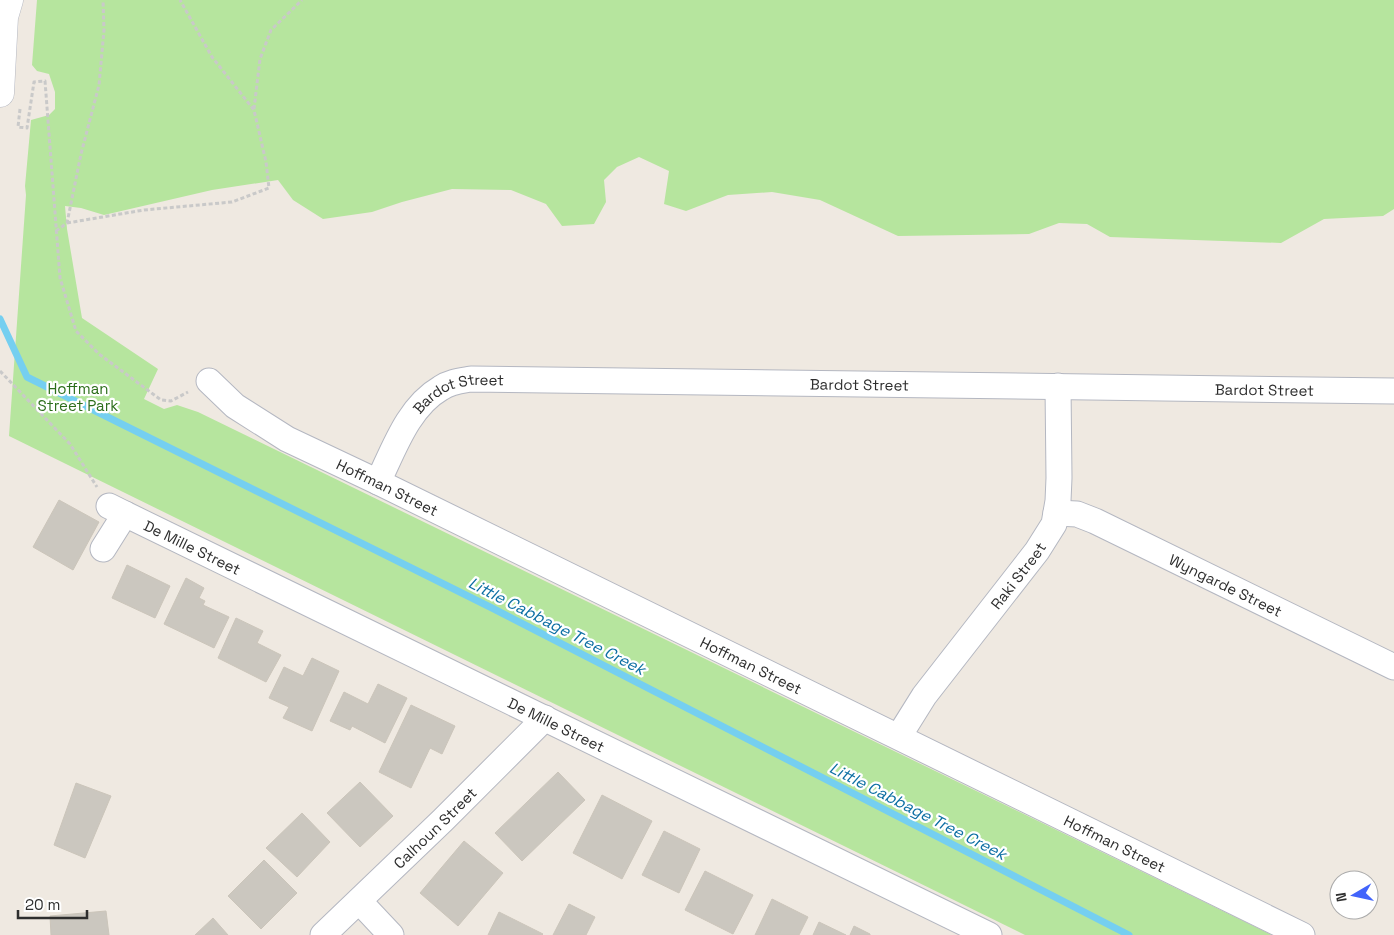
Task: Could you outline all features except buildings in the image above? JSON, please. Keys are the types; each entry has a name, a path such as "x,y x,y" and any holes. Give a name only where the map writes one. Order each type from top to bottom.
{"main road":[{"path":"0,93 4,6"}],"street":[{"name":"Bardot Street","path":"378,482 398,442 420,405 442,387 471,379 1394,391"},
{"name":"Hoffman Street","path":"209,381 235,406 287,439 1302,935"},
{"name":"Raki Street","path":"898,736 924,696 1037,551 1050,530 1056,513 1059,478 1058,386"},
{"path":"103,549 117,510"},
{"name":"De Mille Street","path":"117,510 989,935"},
{"name":"Wyngarde Street","path":"1056,513 1078,514 1095,521 1394,667"},
{"name":"Calhoun Street","path":"323,935 443,820 545,718"},
{"path":"359,900 391,935"}],"path":[{"path":"67,223 81,154 99,85 104,30 103,0"},
{"path":"180,0 212,57 254,110"},
{"path":"56,232 67,223 144,210 232,202 270,188 254,110 260,59 271,30 302,0"},
{"path":"30,113 34,82 45,81 60,278 76,331 99,354 161,400 171,401 209,381"},
{"path":"0,370 70,444 117,510"}],"green space":[{"name":"Hoffman Street Park","path":"37,0 1394,0 1394,209 1383,216 1324,219 1281,243 1110,237 1087,224 1059,223 1029,234 898,236 820,200 772,192 728,195 686,211 664,204 669,171 639,157 617,167 604,180 606,202 594,224 562,226 546,204 511,190 452,189 372,212 323,219 293,200 278,180 212,190 104,215 81,208 65,206 82,318 158,369 144,399 164,409 177,405 198,412 1272,935 1025,935 9,436 31,120 49,115 55,109 55,92 49,74 37,71 32,65"}],"waterway":[{"name":"Little Cabbage Tree Creek","path":"0,319 27,377 492,608 1129,935"}]}
